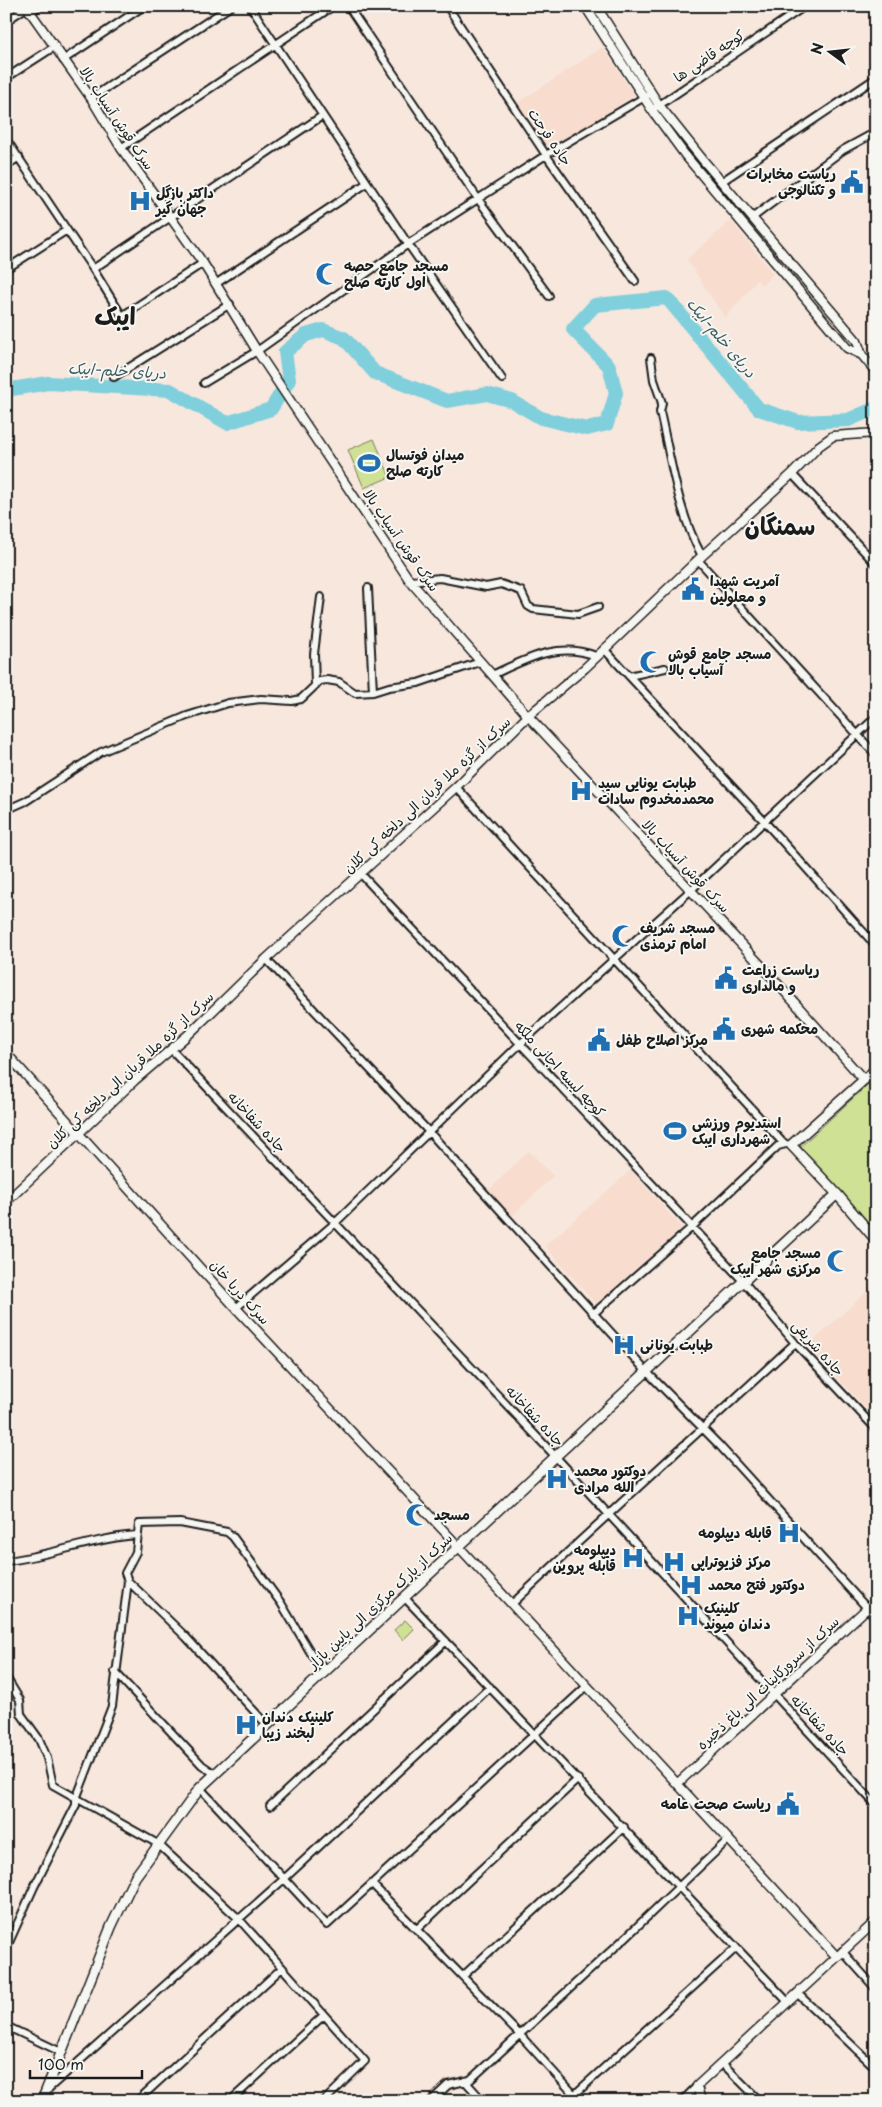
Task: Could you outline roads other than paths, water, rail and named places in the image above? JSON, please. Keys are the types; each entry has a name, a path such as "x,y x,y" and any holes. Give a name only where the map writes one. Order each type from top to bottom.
{"main road":[{"path":"876,1069 788,1144 837,1194 876,1240"},
{"name":"سرک از پارک مرکزی الی پایین بازار","path":"42,2101 110,1927 135,1877 200,1788 837,1194"}],"street":[{"path":"6,21 28,9 40,6"},
{"path":"62,60 144,6"},
{"path":"90,98 231,6"},
{"path":"250,6 408,244 502,378"},
{"path":"121,148 333,6"},
{"path":"348,6 478,199 548,296"},
{"name":"جاده فرحت","path":"446,6 546,156 635,281"},
{"name":"کوچه قاضی ها","path":"652,110 805,6"},
{"path":"862,355 848,348 685,156 652,110 648,95 598,7 587,10 648,95 659,105 857,341 862,355 875,370"},
{"name":"سرک قوش آسیاب بالا","path":"28,9 90,98 121,148 203,262 257,351 410,581 528,716 691,890 864,1080"},
{"path":"6,78 54,47"},
{"path":"722,182 876,78"},
{"path":"204,383 257,351 408,244 546,156 648,95"},
{"path":"93,269 322,116"},
{"path":"752,218 843,150 876,132"},
{"path":"6,139 93,269 122,316 203,262"},
{"path":"6,166 19,157"},
{"path":"217,283 367,182"},
{"path":"6,269 67,230"},
{"path":"114,377 230,304"},
{"path":"651,358 654,380 662,403 660,412 685,518 700,558 876,755"},
{"name":"سرک از گزه ملا قربان الی دلخه کی کلان","path":"6,1202 135,1080 189,1034 266,959 456,787 528,716 585,668 700,558 792,474 819,446 833,436 876,433"},
{"path":"792,474 876,564"},
{"path":"410,581 440,578 486,587 501,584 521,591 528,606 533,609 578,614 598,607"},
{"path":"368,588 373,692"},
{"path":"315,685 314,654 321,597"},
{"path":"492,675 531,656 567,648 584,651 596,656"},
{"path":"604,649 764,821 876,946"},
{"path":"6,810 26,801 100,752 228,703 261,700 292,701 301,698 320,681 334,680 355,693 373,692 389,687 418,683 480,662"},
{"path":"629,676 665,668"},
{"path":"236,1308 335,1223 520,1044 615,960 876,717"},
{"path":"456,787 788,1144"},
{"name":"کوچه لیسه اجانی ملکه","path":"360,873 743,1281"},
{"path":"266,959 430,1133 593,1314 703,1429 876,1618"},
{"name":"جاده شفاخانه","path":"171,1050 555,1456 876,1805"},
{"name":"سرک دریا خان","path":"6,1053 236,1308 729,1839 839,1954"},
{"path":"593,1314 692,1227 778,1146 788,1144"},
{"name":"جاده شریفی","path":"743,1281 795,1343 876,1429"},
{"path":"512,1604 608,1513 703,1429 795,1343"},
{"path":"267,1725 186,1638 128,1581 125,1573 136,1552 139,1524 180,1523 227,1532 233,1537 280,1603 312,1655 326,1670"},
{"path":"6,1561 108,1539 138,1535"},
{"path":"6,1948 34,1887 76,1805 76,1799 112,1706 128,1581"},
{"path":"404,1597 788,2002"},
{"name":"سرک از سرورکاینات الی باغ ذخیره","path":"678,1784 876,1600"},
{"path":"270,1806 446,1641"},
{"path":"116,1672 202,1765 215,1774"},
{"path":"6,1678 20,1700 21,1714 39,1739 53,1785 158,1844 239,1919 365,2061 324,2101"},
{"path":"200,1788 327,1925 587,1686"},
{"path":"46,2090 284,1879 490,1687"},
{"path":"417,1929 578,1779"},
{"path":"463,1976 624,1827"},
{"path":"431,2101 448,2085 470,2080 729,1839"},
{"path":"372,1884 520,2035 580,2101"},
{"path":"682,2101 876,1921"},
{"path":"574,2095 736,1948"},
{"path":"839,1954 876,1989"},
{"path":"137,2101 282,1968"},
{"path":"797,1993 876,2068"},
{"path":"230,2101 324,2015"},
{"path":"6,2026 61,2052"},
{"path":"722,2063 760,2101"},
{"path":"465,2081 483,2101"},
{"path":"698,2086 701,2101"}],"waterway":[{"name":"دریای خلم-ایبک","path":"6,390 48,383 170,390 227,423 271,409 289,380 285,352 306,335 323,330 344,338 375,373 447,401 487,394 512,401 541,418 587,429 607,424 616,393 609,366 573,329 595,305 667,298 759,409 798,422 848,420 876,408"}],"place":[{"name":"ریاست مخابرات و تکنالوجی","path":"852,182"},
{"name":"داکتر بازگل جهان گیر","path":"140,201"},
{"name":"مسجد جامع حصه اول کارته صلح","path":"327,274"},
{"name":"میدان فوتسال کارته صلح","path":"369,463"},
{"name":"آمریت شهدا و معلولین","path":"693,589"},
{"name":"مسجد جامع قوش آسیاب بالا","path":"651,662"},
{"name":"طبابت یونایی سید محمدمخدوم سادات","path":"581,791"},
{"name":"مسجد شریف امام ترمذی","path":"623,936"},
{"name":"ریاست زراعت و مالداری","path":"726,978"},
{"name":"محکمه شهری","path":"724,1029"},
{"name":"مرکز اصلاح طفل","path":"599,1040"},
{"name":"استدیوم ورزشی شهرداری ایبک","path":"675,1131"},
{"name":"مسجد جامع مرکزی شهر ایبک","path":"838,1261"},
{"name":"طبابت یونانی","path":"624,1345"},
{"name":"دوکتور محمد الله مرادی","path":"557,1479"},
{"name":"مسجد","path":"417,1515"},
{"name":"قابله دیپلومه","path":"789,1533"},
{"name":"دیپلومه قابله پروین","path":"633,1558"},
{"name":"مرکز فزیوتراپی","path":"674,1562"},
{"name":"دوکتور فتح محمد","path":"691,1585"},
{"name":"کلینیک دندان میوند","path":"688,1616"},
{"name":"کلینیک دندان لبخند زیبا","path":"246,1725"},
{"name":"ریاست صحت عامه","path":"788,1804"}],"district":[{"name":"ایبک","path":"115,317"},
{"name":"سمنگان","path":"780,527"}]}
